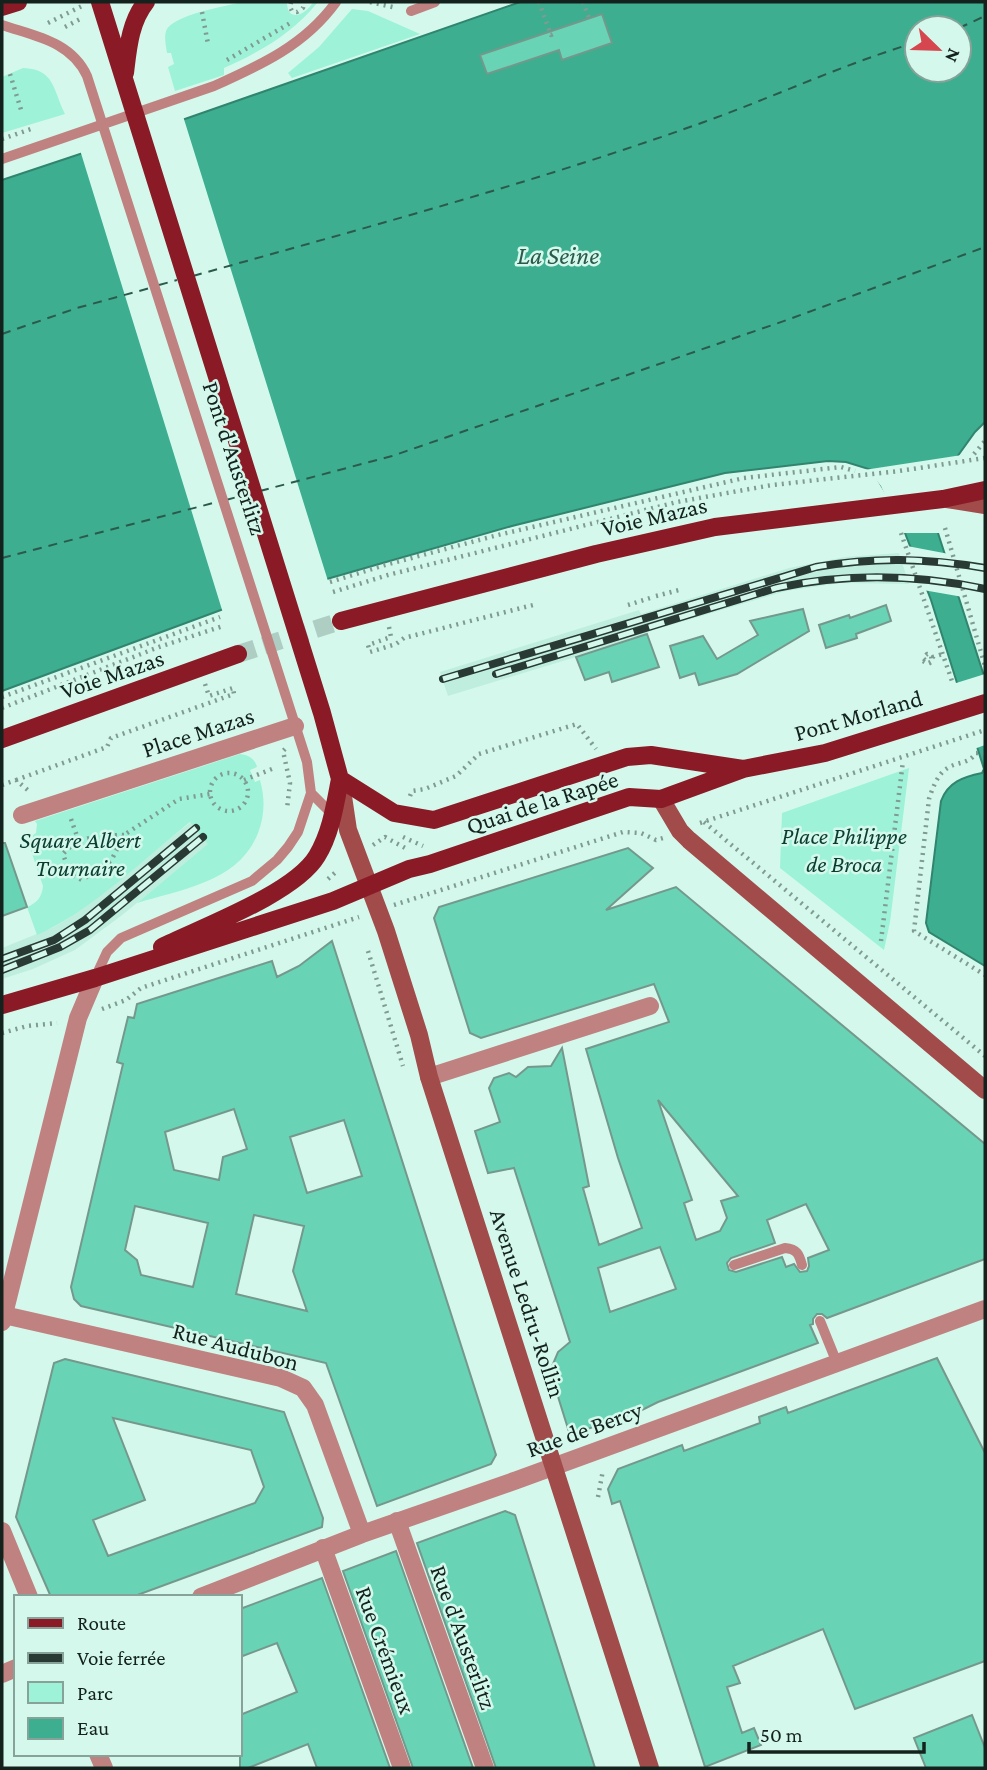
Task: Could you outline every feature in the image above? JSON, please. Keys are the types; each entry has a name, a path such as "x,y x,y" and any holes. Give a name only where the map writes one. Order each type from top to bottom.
{"main road":[{"name":"Pont d'Austerlitz","path":"100,2 322,713 340,779 348,830 361,852"},
{"path":"124,80 129,41 139,12 146,2"},
{"path":"943,499 985,490"},
{"name":"Voie Mazas","path":"341,621 596,554 715,527 893,503 943,499 985,505"},
{"name":"Voie Mazas","path":"2,739 238,654"},
{"name":"Pont Morland","path":"743,769 825,753 985,703"},
{"name":"Quai de la Rapée","path":"95,978 266,898 294,881 318,855 333,815 340,779 394,813 433,820 626,757 651,755 743,769"},
{"name":"Quai de la Rapée","path":"2,1005 95,978 333,901 409,869 629,797 661,799 743,769"},
{"path":"661,799 680,831 689,840 985,1090"},
{"name":"Avenue Ledru-Rollin","path":"361,852 369,886 419,1035 429,1077 650,1768"}],"street":[{"name":"Place Mazas","path":"22,815 295,725"},
{"path":"2,1317 78,1018 95,978"},
{"path":"429,1077 650,1006"},
{"name":"Rue de Bercy","path":"206,1595 323,1548 985,1309"},
{"name":"Rue Audubon","path":"2,1317 292,1381 303,1388 315,1405 362,1534"},
{"name":"Rue d'Austerlitz","path":"397,1521 485,1768"},
{"path":"2,1531 28,1595"},
{"name":"Rue Crémieux","path":"323,1548 402,1768"}],"lane":[{"path":"2,159 215,86 274,58 308,35 336,2"},
{"path":"411,11 435,2"},
{"name":"Pont d'Austerlitz","path":"2,25 65,48 83,68 307,762 311,793 348,830"},
{"path":"95,978 107,952 121,938 252,880 277,860 298,832 311,793"},
{"path":"734,1265 785,1248 793,1248 802,1265"},
{"path":"820,1321 836,1363"}],"path":[{"path":"291,2 292,11 297,12 303,8 304,2"},
{"path":"370,2 411,11"},
{"path":"538,2 551,35 553,34"},
{"path":"583,2 589,18"},
{"path":"51,21 75,9"},
{"path":"202,12 208,44"},
{"path":"221,63 306,15"},
{"path":"65,27 80,19"},
{"path":"10,74 22,113"},
{"path":"974,454 985,441"},
{"name":"Voie Mazas","path":"333,592 388,575 677,502 772,485 985,458"},
{"path":"330,582 498,535 744,478 841,467 855,471"},
{"path":"945,528 985,666"},
{"path":"901,533 953,684"},
{"path":"628,605 679,590"},
{"path":"391,637 368,645 370,652 396,644 404,638 537,604"},
{"path":"2,696 220,617"},
{"name":"Voie Mazas","path":"2,708 159,647 223,626"},
{"path":"923,661 928,664 932,658 927,654 923,658 924,661 931,662 933,657 943,654"},
{"path":"2,785 107,747 111,738 234,694 233,688 209,696"},
{"path":"410,797 412,791 425,789 456,776 479,754 577,723 598,751"},
{"name":"Place Mazas","path":"291,819 287,809 290,783 283,751 290,743 295,725"},
{"path":"985,730 703,822 985,1056"},
{"path":"985,752 975,752 970,761 945,769 934,784 929,799 914,931 985,975"},
{"path":"881,941 903,761"},
{"path":"244,780 272,769"},
{"path":"224,774 235,774 244,780 248,793 243,804 233,811 215,806 210,794 215,779 224,774"},
{"path":"16,780 31,793 35,792"},
{"path":"124,835 99,835 72,844 63,854 70,874 82,880 111,862 124,835 179,799 210,794"},
{"path":"400,903 623,832 641,833 659,840"},
{"path":"400,836 426,848"},
{"path":"361,852 385,837 400,843 412,853"},
{"path":"329,885 328,877 337,871"},
{"path":"126,1000 141,988 362,916"},
{"path":"2,1032 27,1026 43,1026"},
{"path":"597,1497 603,1470 614,1466"}],"shaded area":[{"path":"899,553 909,584 840,583 786,591 448,696 440,672 639,610 641,614 789,568 845,557"},
{"path":"191,822 209,844 75,950 33,969 2,979 2,948 67,919"}],"green space":[{"path":"243,2 287,2 290,13 298,15 313,2 318,2 298,23 275,41 224,68 224,75 175,91 168,67 174,64 171,53 167,53 165,39 170,25 200,12"},
{"path":"352,9 368,11 420,34 292,78 288,73 319,47"},
{"path":"23,68 41,72 52,82 65,114 2,133 2,77"},
{"name":"Square Albert Tournaire","path":"240,754 251,758 256,764 257,767 250,770 255,782 260,780 263,806 258,833 249,850 237,863 223,873 190,888 137,903 208,844 190,822 97,899 37,935 27,907 38,899 43,886 27,839 36,833 35,821"},
{"name":"Place Philippe de Broca","path":"909,768 890,922 884,950 780,868 782,813"}],"water":[{"name":"La Seine","path":"520,2 985,2 985,422 957,457 944,491 938,533 985,679 985,966 929,932 926,923 941,801 952,785 982,773 984,769 931,600 896,510 872,470 846,462 828,461 725,473 512,526 229,607 2,691 2,180"}],"pier":[{"path":"183,116 328,581 223,613 80,150"},
{"path":"962,455 948,492 942,533 902,533 881,486 870,472 864,470"},
{"path":"907,546 949,554 963,597 923,590"},
{"path":"985,674 985,745 974,749 953,684"}],"building":[{"path":"602,14 612,43 562,60 559,50 487,74 480,55"},
{"path":"886,605 891,621 856,634 857,638 826,648 819,625 849,615 850,618"},
{"path":"803,609 809,631 737,674 699,685 695,673 680,678 670,646 703,636 717,659 758,635 750,621"},
{"path":"647,634 659,667 612,682 609,672 585,680 576,657"},
{"path":"2,843 5,843 27,907 2,916"},
{"path":"628,848 653,868 606,910 676,887 985,1144 985,1259 827,1318 817,1314 810,1325 818,1343 570,1435 550,1371 558,1352 570,1342 514,1168 488,1173 475,1131 500,1122 489,1088 494,1078 509,1073 516,1077 528,1067 551,1066 562,1048 589,1186 583,1188 599,1245 642,1228 586,1049 669,1022 654,984 481,1038 470,1033 434,918 439,907","holes":["658,1100 738,1196 721,1201 727,1218 720,1231 696,1240 684,1203 692,1200","806,1204 829,1250 808,1258 807,1271 800,1272 794,1264 786,1267 782,1257 736,1272 729,1270 727,1263 731,1258 775,1243 767,1220","660,1247 676,1289 610,1312 598,1268"]},
{"path":"332,941 496,1455 491,1464 377,1506 326,1363 81,1306 74,1299 71,1287 123,1064 117,1062 128,1017 134,1018 137,1004 272,961 277,977 299,966","holes":["234,1109 247,1149 223,1157 219,1180 174,1170 165,1132","344,1120 362,1176 307,1193 290,1137","135,1206 208,1223 193,1287 141,1275 137,1260 125,1250","254,1215 304,1226 293,1271 307,1311 236,1294"]},
{"path":"937,1358 985,1453 985,1661 855,1709 823,1629 733,1666 740,1683 727,1687 742,1733 754,1728 761,1745 705,1767 620,1501 612,1504 608,1489 618,1469 682,1445 684,1451 760,1423 759,1417 786,1407 788,1413"},
{"path":"65,1359 284,1412 323,1518 322,1527 137,1595 50,1595 16,1517 54,1363","holes":["113,1418 251,1450 264,1487 255,1503 108,1556 93,1520 145,1500"]},
{"path":"505,1511 515,1515 595,1768 496,1768 417,1543"},
{"path":"396,1551 473,1768 413,1768 343,1571"},
{"path":"322,1578 390,1768 317,1768 308,1744 248,1768 240,1768 242,1714 297,1692 277,1643 242,1656 242,1608"},
{"path":"972,1715 985,1748 985,1768 926,1768 914,1738"}],"ferry route":[{"path":"973,22 985,16"},
{"path":"193,276 578,165 704,122 903,47"},
{"path":"260,491 392,456 787,320 985,247"},
{"path":"159,285 177,280"},
{"path":"2,334 77,308 150,288"},
{"path":"226,500 244,495"},
{"path":"2,558 221,501"}],"tunnel":[{"path":"238,654 341,621"}],"railway":[{"path":"443,679 816,567 900,560 985,568"},
{"path":"496,674 776,588 802,583 881,577 933,580 985,589"},
{"path":"2,959 54,940 85,920 196,828"},
{"path":"2,970 60,947 90,930 203,837"}]}
